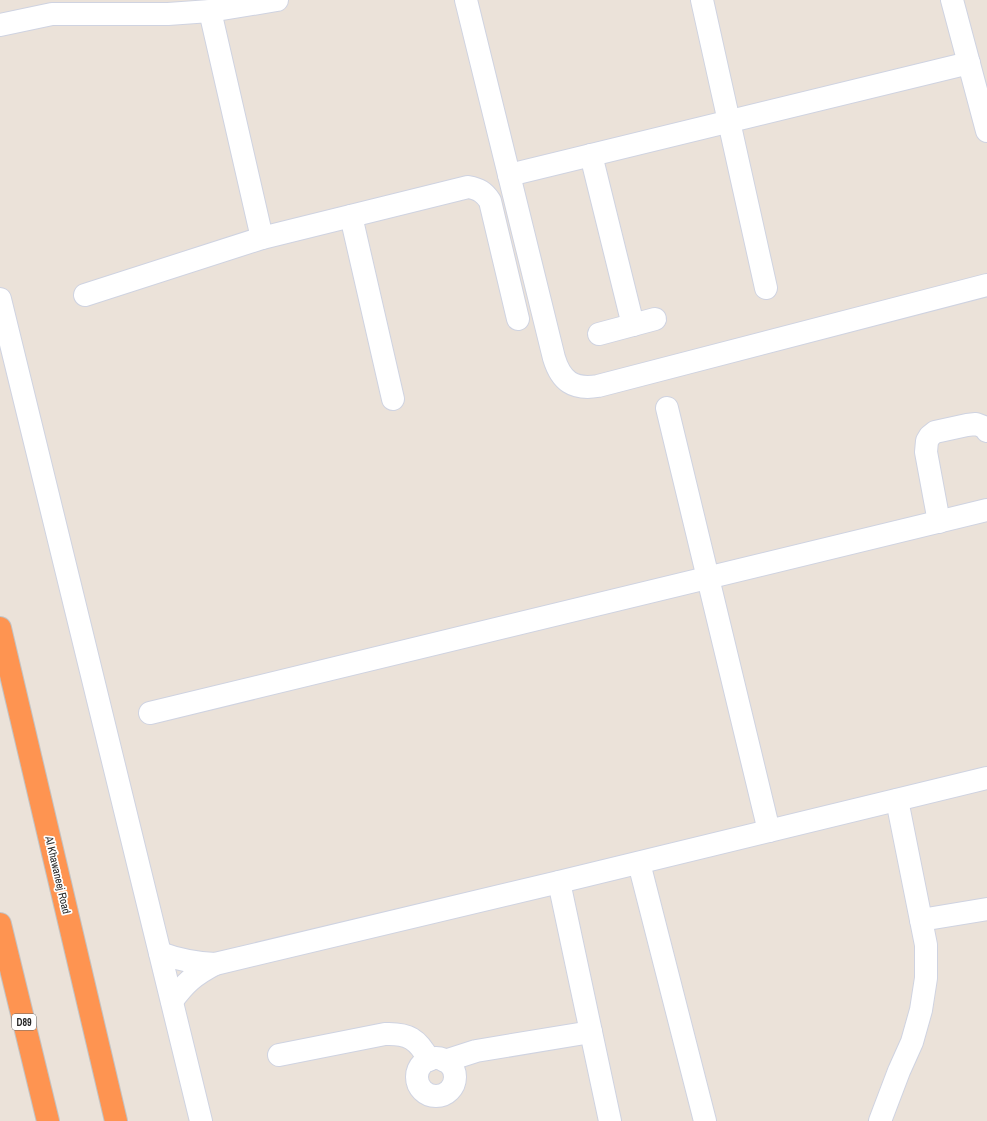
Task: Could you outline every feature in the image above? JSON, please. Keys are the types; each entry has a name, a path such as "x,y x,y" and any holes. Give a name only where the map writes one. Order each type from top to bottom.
{"highway":[{"name":"Al Khawaneej Road","path":"0,628 116,1121"},
{"name":"D89","path":"0,924 48,1121"}],"street":[{"path":"0,25 34,16 52,14 168,14 210,10 277,0"},
{"path":"466,0 558,370 564,379 574,385 586,388 598,386 987,285"},
{"path":"702,0 766,288"},
{"path":"952,0 987,131"},
{"path":"210,10 262,238"},
{"path":"509,175 969,63"},
{"path":"591,155 633,325"},
{"path":"85,295 262,238 468,187 477,189 485,194 490,201 518,319"},
{"path":"352,216 393,399"},
{"path":"0,299 201,1121"},
{"path":"599,334 655,319"},
{"path":"667,408 769,831"},
{"path":"940,522 926,452 927,440 935,432 967,425 976,424 984,427 987,431"},
{"path":"150,713 987,510"},
{"path":"172,1002 183,986 198,973 214,964 639,863 987,778"},
{"path":"880,1121 898,1071 912,1042 921,1010 926,978 926,945 897,800"},
{"path":"639,863 705,1121"},
{"path":"559,882 610,1121"},
{"path":"921,920 987,909"},
{"path":"160,953 184,961 214,964"},
{"path":"279,1055 385,1034 399,1034 412,1038 437,1060 476,1051 591,1032"}]}
